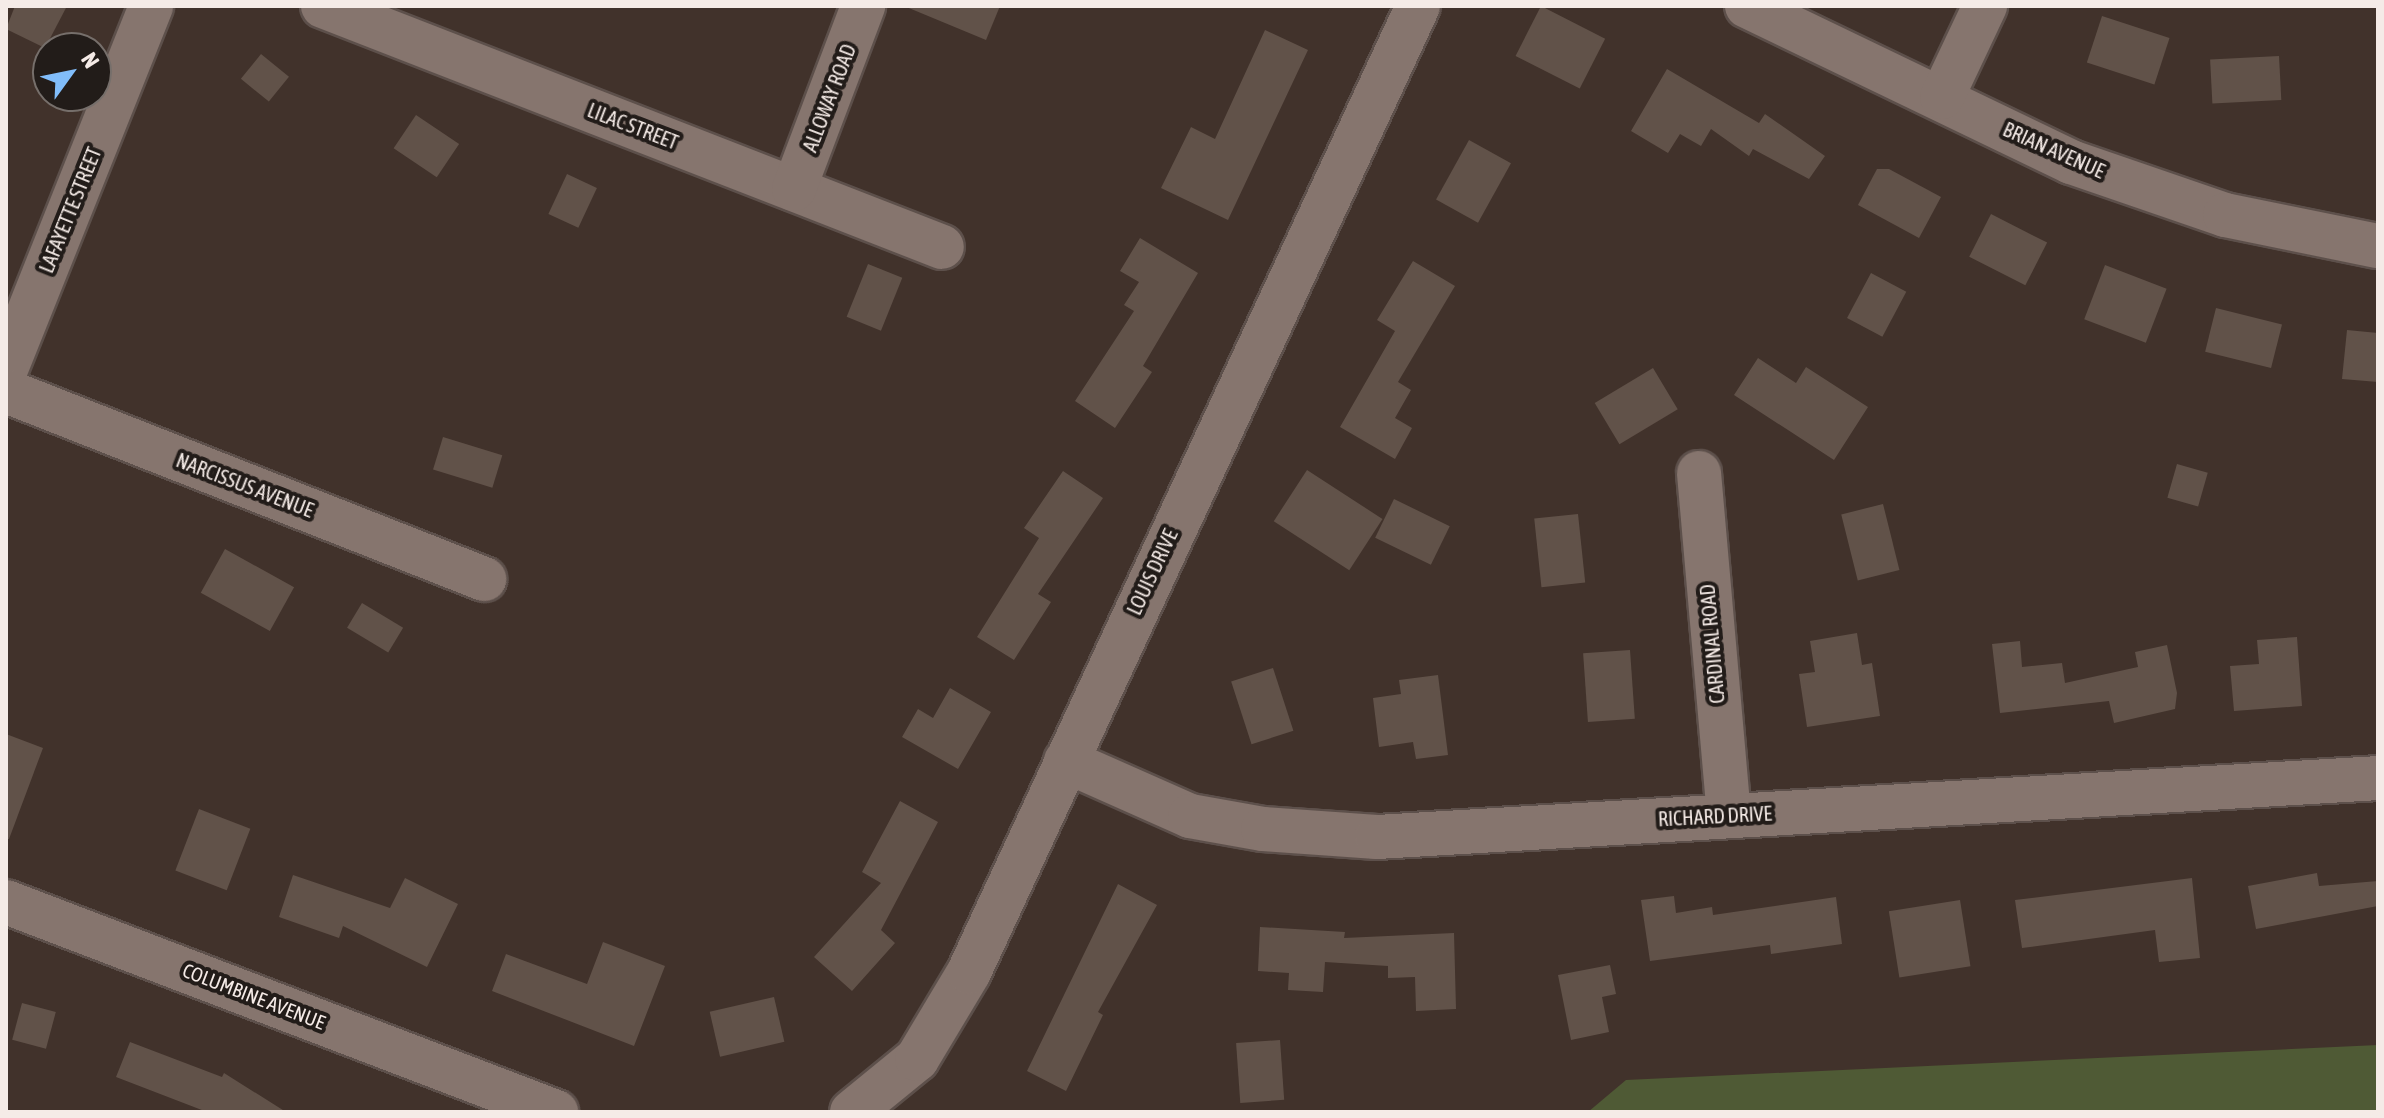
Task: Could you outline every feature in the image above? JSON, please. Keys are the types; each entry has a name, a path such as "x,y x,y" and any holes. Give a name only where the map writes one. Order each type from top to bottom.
{"street":[{"name":"LAFAYETTE STREET","path":"6,369 151,6"},
{"name":"LILAC STREET","path":"323,6 418,23 794,189 942,247"},
{"name":"ALLOWAY ROAD","path":"794,189 863,6"},
{"name":"LOUIS DRIVE","path":"852,1112 917,1059 969,972 1418,6"},
{"name":"BRIAN AVENUE","path":"1747,6 1942,97 2071,162 2225,215 2378,246"},
{"path":"1942,97 1985,6"},
{"name":"NARCISSUS AVENUE","path":"6,391 484,579"},
{"name":"CARDINAL ROAD","path":"1699,473 1729,815"},
{"name":"RICHARD DRIVE","path":"1066,761 1190,816 1263,829 1377,837 2378,778"},
{"name":"COLUMBINE AVENUE","path":"6,902 556,1112"}],"green space":[{"path":"2378,1045 2378,1112 1588,1112 1626,1080"}],"building":[{"path":"15,6 67,6 53,32 32,32 32,42 6,29"},
{"path":"904,6 1000,6 986,40"},
{"path":"1541,6 1605,39 1580,89 1516,56"},
{"path":"2102,16 2170,38 2154,85 2087,63"},
{"path":"1265,30 1308,50 1228,220 1161,188 1191,127 1215,139"},
{"path":"261,54 289,77 269,102 241,79"},
{"path":"2279,56 2281,100 2212,104 2210,60"},
{"path":"1667,69 1759,123 1765,114 1825,156 1809,179 1753,149 1749,156 1711,129 1701,146 1680,134 1668,153 1631,131"},
{"path":"416,115 459,144 437,177 394,148"},
{"path":"1469,140 1511,163 1478,223 1436,199"},
{"path":"1877,169 1889,169 1941,197 1919,238 1858,205"},
{"path":"567,174 597,188 578,228 548,214"},
{"path":"1991,214 2047,243 2025,285 1969,257"},
{"path":"1140,238 1198,273 1143,366 1152,372 1115,428 1075,401 1134,311 1124,305 1139,282 1120,271"},
{"path":"1413,261 1455,286 1398,382 1411,390 1395,418 1412,428 1395,459 1340,427 1395,331 1377,320"},
{"path":"868,264 902,278 881,331 847,317"},
{"path":"2105,265 2167,289 2146,343 2084,319"},
{"path":"1871,273 1906,292 1882,337 1847,318"},
{"path":"2216,308 2282,324 2271,368 2205,352"},
{"path":"2347,330 2378,333 2378,382 2342,379"},
{"path":"1758,358 1796,383 1806,367 1868,407 1834,460 1734,395"},
{"path":"1653,368 1678,409 1619,444 1595,403"},
{"path":"443,437 502,455 492,488 433,470"},
{"path":"2177,464 2208,473 2198,506 2167,498"},
{"path":"1307,470 1382,519 1349,570 1274,521"},
{"path":"1063,471 1103,498 1038,594 1051,602 1014,660 977,637 1039,538 1024,528"},
{"path":"1394,499 1450,526 1431,565 1375,538"},
{"path":"1883,504 1899,570 1858,580 1841,514"},
{"path":"1578,514 1585,583 1541,587 1534,519"},
{"path":"225,549 294,587 270,631 201,593"},
{"path":"362,603 403,628 388,653 347,628"},
{"path":"1857,633 1862,665 1872,663 1880,716 1807,727 1799,674 1815,672 1810,641"},
{"path":"2297,637 2302,706 2234,711 2230,666 2259,664 2257,640"},
{"path":"2020,641 2022,667 2062,663 2065,683 2138,667 2135,652 2167,645 2177,693 2175,709 2114,723 2109,701 2000,713 1992,644"},
{"path":"1630,650 1635,719 1588,722 1583,653"},
{"path":"1273,668 1293,731 1252,744 1231,682"},
{"path":"1438,675 1448,755 1416,759 1413,742 1379,747 1373,698 1401,694 1399,680"},
{"path":"950,688 991,712 958,769 902,737 918,709 933,718"},
{"path":"6,734 43,748 9,839 6,839"},
{"path":"900,801 938,822 881,930 895,943 852,991 814,957 881,883 862,872"},
{"path":"199,809 250,829 227,890 175,871"},
{"path":"2317,873 2319,886 2378,881 2378,906 2256,929 2248,886"},
{"path":"293,875 390,908 405,878 458,904 427,967 343,926 339,938 279,917"},
{"path":"2192,878 2200,958 2159,962 2155,930 2022,948 2015,900"},
{"path":"1118,884 1157,905 1098,1012 1103,1015 1066,1091 1027,1071"},
{"path":"1674,896 1676,913 1712,907 1713,915 1836,897 1842,944 1771,954 1770,945 1650,961 1641,900"},
{"path":"1960,900 1970,966 1899,977 1889,911"},
{"path":"1260,927 1345,932 1344,938 1454,933 1456,1009 1416,1011 1415,977 1388,978 1388,966 1325,962 1323,992 1288,990 1289,973 1258,971"},
{"path":"603,942 665,966 634,1046 492,991 506,954 587,984"},
{"path":"1610,965 1616,994 1602,997 1609,1032 1571,1040 1558,975"},
{"path":"774,997 784,1042 720,1057 710,1012"},
{"path":"22,1003 56,1012 46,1049 12,1040"},
{"path":"1280,1040 1284,1100 1240,1103 1236,1043"},
{"path":"130,1042 222,1077 224,1073 286,1112 207,1112 116,1077"}]}
